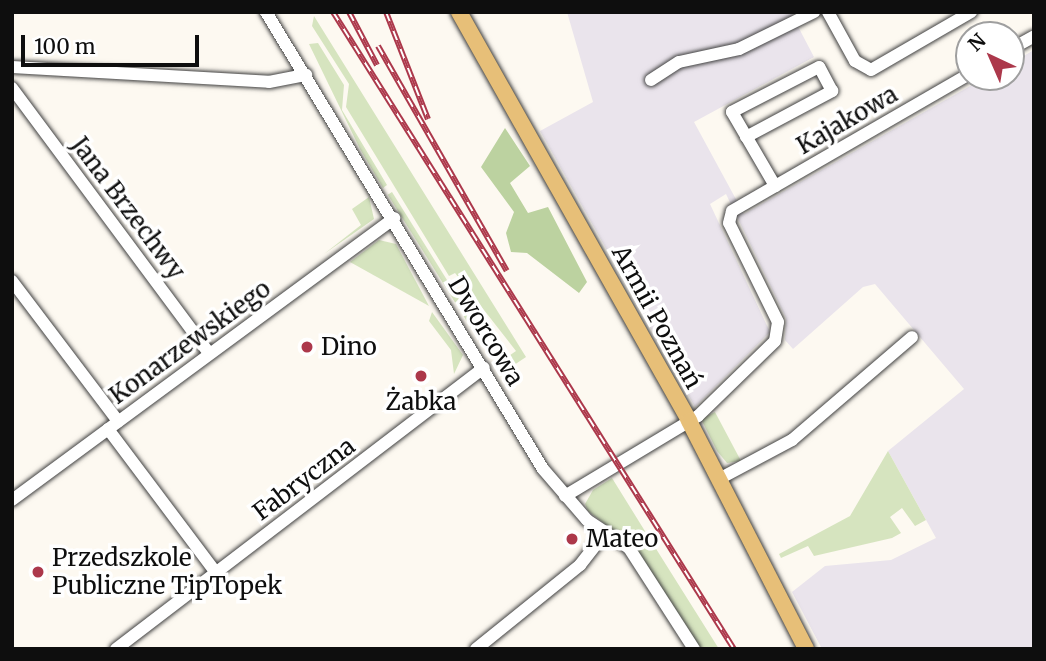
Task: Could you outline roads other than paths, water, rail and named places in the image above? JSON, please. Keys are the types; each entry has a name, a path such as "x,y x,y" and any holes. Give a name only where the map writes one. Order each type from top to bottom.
{"main road":[{"name":"Armii Poznań","path":"459,12 689,421 806,649"}],"street":[{"name":"Dworcowa","path":"266,12 565,496 605,533 629,548 694,649"},
{"path":"650,80 680,62 739,49 814,12"},
{"path":"828,12 855,61 871,70 971,12"},
{"path":"12,66 269,82 306,75"},
{"path":"746,137 832,91 819,66 732,112 746,137 775,186"},
{"name":"Kajakowa","path":"689,421 771,347 778,333 776,317 729,223 730,214 955,82"},
{"name":"Jana Brzechwy","path":"12,88 209,353"},
{"name":"Konarzewskiego","path":"12,500 394,218"},
{"path":"15,290 216,573"},
{"path":"719,479 792,440 912,337"},
{"name":"Fabryczna","path":"116,649 484,368"},
{"path":"565,496 689,421"},
{"path":"477,649 580,565 605,533"}],"railway":[{"path":"333,12 734,649"},
{"path":"349,12 377,65"},
{"path":"386,12 428,119"},
{"path":"378,46 507,271"}],"place":[{"name":"Dino","path":"307,347"},
{"name":"Żabka","path":"421,376"},
{"name":"Mateo","path":"572,539"},
{"name":"Przedszkole Publiczne TipTopek","path":"38,572"}]}
